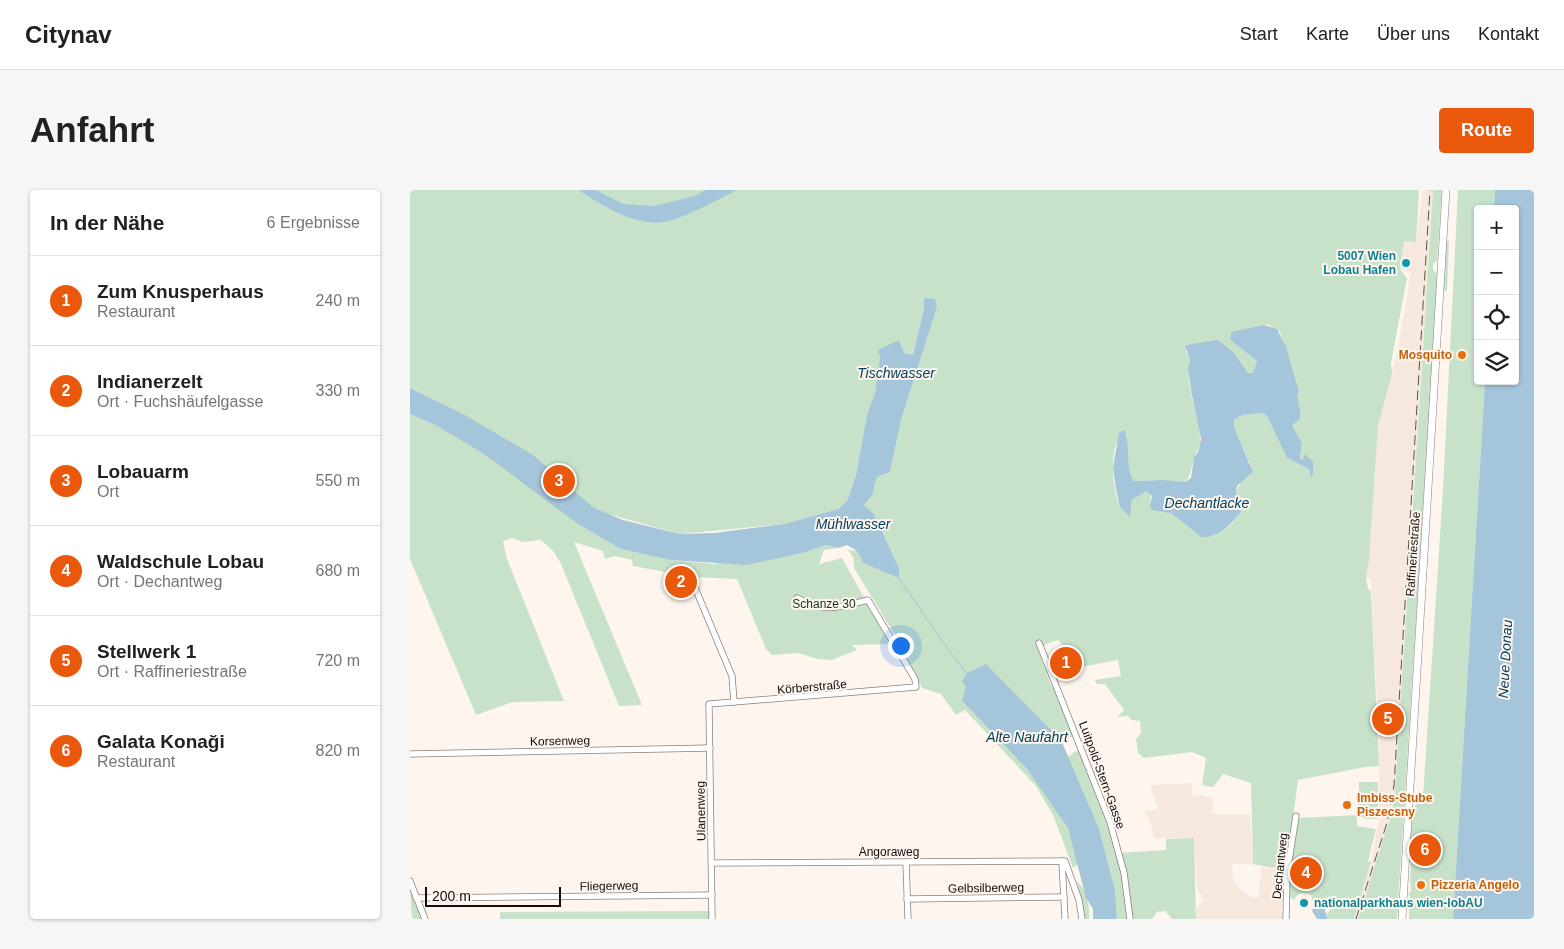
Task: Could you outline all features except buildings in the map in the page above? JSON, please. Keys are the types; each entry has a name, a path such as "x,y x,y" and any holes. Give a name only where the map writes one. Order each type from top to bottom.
{"street":[{"name":"Raffineriestraße","path":"1402,919 1446,190"},
{"path":"688,572 732,676 734,702"},
{"name":"Körberstraße","path":"709,704 916,687 915,679 868,600 831,609 813,606 797,598"},
{"name":"Luitpold-Stern-Gasse","path":"1040,643 1110,822 1124,873 1130,919"},
{"name":"Ulanenweg","path":"709,704 712,919"},
{"name":"Korsenweg","path":"410,754 710,748"},
{"name":"Dechantweg","path":"1286,919 1287,873 1296,816"},
{"path":"1064,861 1065,919"},
{"path":"1064,861 1079,900 1082,919"},
{"name":"Angoraweg","path":"712,863 1064,861"},
{"path":"906,862 908,919"},
{"path":"410,881 425,919"},
{"name":"Fliegerweg","path":"416,898 712,895"},
{"name":"Gelbsilberweg","path":"908,899 1064,897"}],"shaded area":[{"path":"1423,190 1433,190 1395,792 1382,846 1358,919 1354,919 1371,862 1379,819 1379,751 1371,580 1366,577 1369,561 1378,425 1398,350 1411,271 1400,269 1404,240 1416,242"},
{"path":"1191,783 1193,795 1213,797 1212,814 1250,814 1253,864 1232,864 1233,879 1242,891 1253,898 1259,896 1261,867 1286,870 1281,911 1283,919 1196,919 1196,908 1204,900 1197,888 1194,838 1154,838 1150,821 1144,811 1158,809 1150,785"}],"green space":[{"name":"Schanze 30","path":"410,190 1419,190 1416,242 1404,241 1400,269 1407,278 1391,363 1392,374 1378,425 1369,561 1366,577 1368,589 1371,591 1379,766 1298,780 1286,870 1253,864 1251,783 1223,774 1213,787 1202,785 1206,758 1192,752 1144,758 1138,753 1136,739 1141,733 1140,721 1131,720 1128,716 1117,717 1124,710 1105,684 1097,684 1095,680 1121,676 1118,660 1075,668 1067,650 1058,640 1046,644 1039,652 1051,686 1054,686 1074,736 1061,740 986,665 967,687 962,701 1020,761 1058,809 1073,840 1078,864 1073,868 1053,815 1036,786 965,710 956,715 941,694 922,688 898,640 854,568 853,557 848,550 857,551 863,563 898,577 899,568 874,514 864,505 872,496 877,477 890,472 901,420 937,307 924,298 924,309 913,355 904,353 880,357 875,393 867,415 856,475 847,501 838,509 784,524 680,534 605,513 621,549 670,560 713,564 806,552 826,545 838,548 824,550 819,564 842,558 890,644 852,645 857,650 832,660 818,659 798,653 772,655 766,649 737,579 693,577 633,566 632,560 615,556 605,559 603,551 574,542 642,705 619,706 561,564 554,552 541,540 523,542 512,538 503,541 507,559 564,701 513,702 476,715 410,559 410,414 437,426 463,414 410,388","holes":["1269,325 1280,332 1296,383 1292,425 1302,443 1300,458 1302,460 1306,454 1311,477 1309,469 1287,458 1267,416 1263,413 1242,415 1234,420 1234,427 1251,466 1249,476 1242,481 1236,491 1241,507 1240,513 1232,524 1220,533 1201,537 1171,513 1155,509 1150,505 1151,493 1147,491 1132,500 1130,516 1118,503 1114,486 1113,466 1115,449 1117,443 1122,439 1127,436 1128,472 1134,481 1164,480 1183,483 1190,474 1200,441 1190,390 1190,361 1186,352 1186,344 1235,354 1248,373 1253,373 1257,361 1230,340 1231,333"]},
{"path":"1433,190 1442,190 1437,261 1433,264 1433,270 1438,274 1397,919 1358,919 1391,815 1395,792"},
{"path":"1458,190 1495,190 1494,205 1474,205 1474,385 1485,385 1453,919 1409,919 1410,896 1408,894 1411,892 1410,875 1413,843 1410,837 1413,808 1423,797 1443,489"},
{"path":"1446,241 1449,241 1447,291 1443,291"},
{"path":"1076,751 1081,752 1118,853 1166,850 1166,839 1194,838 1196,919 1172,919 1165,911 1157,912 1152,919 1117,919 1111,877 1100,836 1068,757"},
{"path":"1359,782 1378,782 1378,819 1366,819 1357,815"},
{"path":"1357,815 1357,826 1376,829 1368,861 1371,862 1354,919 1328,919 1327,913 1332,908 1330,905 1323,908 1314,905 1311,895 1306,893 1299,894 1294,900 1288,896 1297,818"},
{"path":"1077,881 1087,898 1089,919 1083,919"},
{"path":"410,888 422,919 412,919"},
{"path":"709,911 710,919 500,919 500,912"}],"water":[{"path":"579,190 596,190 623,204 654,206 695,196 706,190 737,190 685,215 657,223 633,219 621,214"},
{"name":"Neue Donau","path":"1495,190 1534,190 1534,919 1453,919 1485,385 1519,385 1519,205 1494,205"},
{"name":"Mühlwasser","path":"924,298 935,299 937,307 901,420 890,472 877,477 872,496 864,505 874,514 899,568 899,578 863,563 857,551 847,545 838,548 826,545 806,552 747,565 670,560 621,549 578,524 484,454 437,426 410,414 410,388 463,414 533,455 594,508 623,520 680,534 714,533 784,524 838,509 847,501 856,475 867,415 875,393 880,357 878,350 899,340 904,353 913,355 924,309"},
{"name":"Dechantlacke","path":"1264,325 1277,329 1286,347 1299,392 1297,396 1300,419 1292,425 1302,443 1300,458 1302,460 1305,454 1313,462 1313,474 1311,477 1309,469 1287,458 1267,416 1263,413 1242,415 1234,420 1234,427 1253,472 1237,486 1236,491 1241,512 1229,526 1213,536 1201,537 1171,513 1152,510 1150,505 1152,496 1147,491 1132,500 1130,517 1120,507 1116,490 1113,467 1119,433 1124,430 1128,443 1129,469 1134,481 1164,480 1185,482 1191,478 1194,457 1198,452 1201,439 1188,369 1190,361 1185,345 1218,340 1235,354 1248,373 1253,373 1257,361 1230,340 1231,332"},
{"name":"Alte Naufahrt","path":"986,664 1061,740 1099,829 1115,891 1117,919 1093,919 1093,909 1086,898 1068,828 1027,769 962,701 966,687 962,681 967,673"},
{"path":"1315,904 1324,908 1328,919 1317,919 1312,911"}],"waterway":[{"name":"Mühlwasser","path":"899,578 949,651 967,673"}],"railway":[{"path":"1356,919 1387,823 1394,786 1430,190"}],"place":[{"name":"5007 Wien Lobau Hafen","path":"1406,263"},
{"name":"Mosquito","path":"1462,355"},
{"name":"Lobauarm","path":"559,481"},
{"name":"Indianerzelt","path":"681,582"},
{"name":"Zum Knusperhaus","path":"1066,663"},
{"name":"Stellwerk 1","path":"1388,719"},
{"name":"Imbiss-Stube Piszecsny","path":"1347,805"},
{"name":"Galata Konaği","path":"1425,850"},
{"name":"Waldschule Lobau","path":"1306,873"},
{"name":"Pizzeria Angelo","path":"1421,885"},
{"name":"nationalparkhaus wien-lobAU","path":"1304,903"}],"water label":[{"name":"Tischwasser","path":"896,373"}]}
